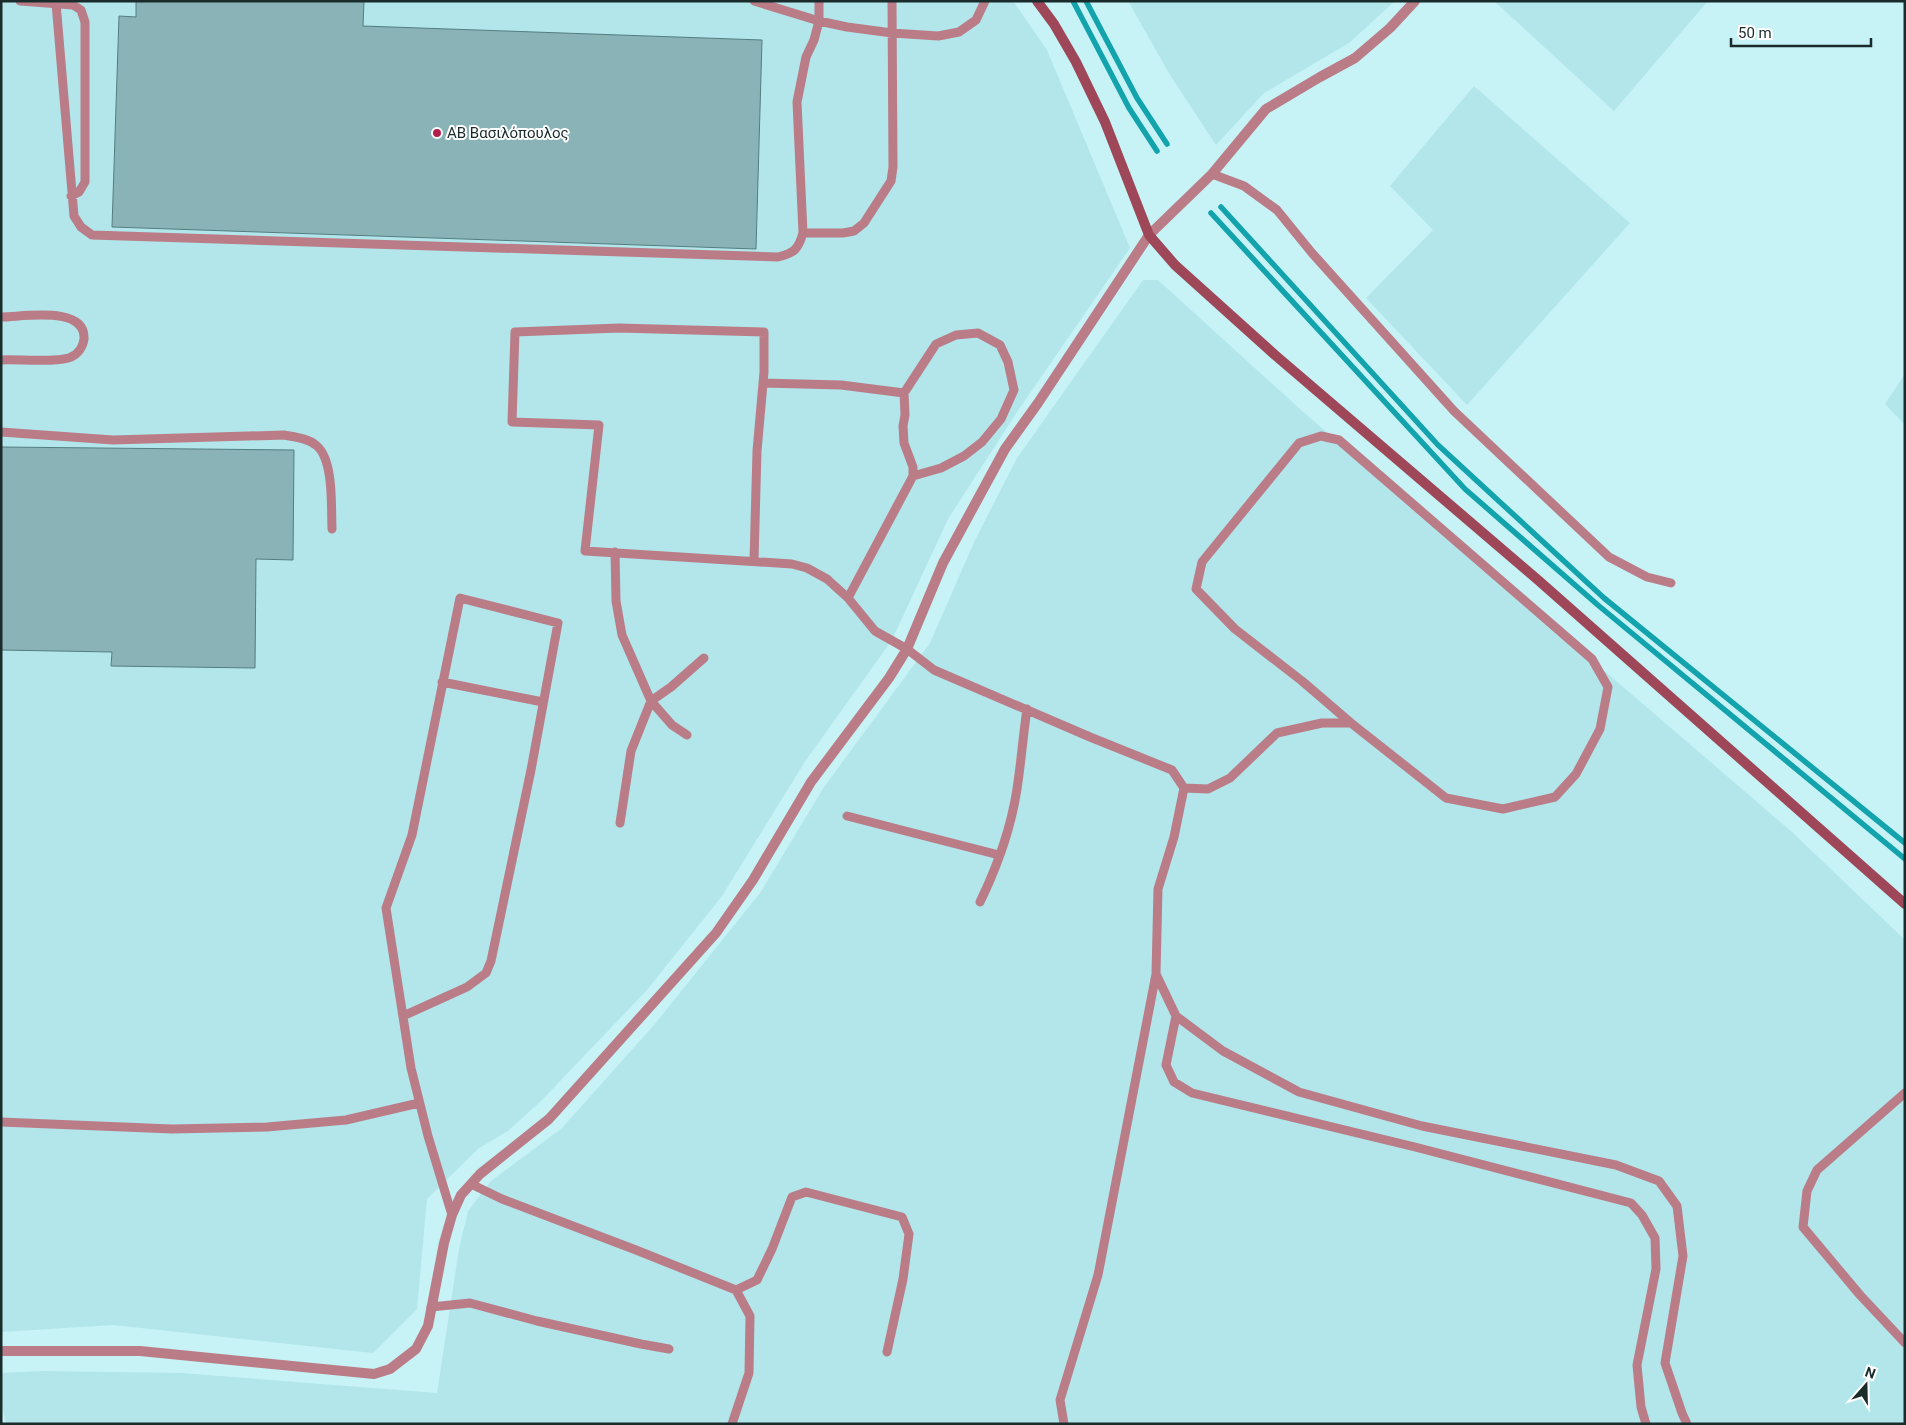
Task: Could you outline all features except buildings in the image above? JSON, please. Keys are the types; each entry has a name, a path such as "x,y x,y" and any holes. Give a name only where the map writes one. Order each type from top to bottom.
{"street":[{"path":"1037,1 1076,62 1105,122 1149,236 1175,265 1275,355 1538,580 1905,904"},
{"path":"1,1351 140,1351 374,1374 390,1369 416,1349 428,1326 444,1243 452,1215 461,1195 480,1174 550,1119 716,933 753,880 811,782 889,678 907,649 943,563 1005,449 1149,236 1212,174 1266,109 1355,58 1390,28 1415,1"}],"lane":[{"path":"20,1 73,5 81,10 86,22 85,182 79,192 71,196"},
{"path":"754,1 819,21 892,33 938,36 959,32 976,20 985,1"},
{"path":"56,3 74,216 81,227 92,235 778,257 792,254 800,244 803,233 797,102 806,57 814,40 819,21 819,1"},
{"path":"803,233 843,233 854,231 864,223 890,181 893,167 892,1"},
{"path":"1212,174 1244,186 1278,210 1312,253 1454,411 1609,557 1647,577 1670,583"},
{"path":"1,317 57,315 69,317 80,324 84,336 80,350 69,358 1,360"},
{"path":"754,561 757,451 763,383 764,332 619,328 515,332 512,422 599,425 584,551 754,561 792,564 807,568 827,579 848,598 875,631 907,649 934,670 1172,770 1184,788 1174,837 1158,888 1156,974 1098,1275 1060,1400 1064,1424"},
{"path":"848,598 913,476 913,467 904,443 904,393 936,344 956,335 978,333 1000,345 1008,362 1014,390 1002,419 982,442 964,456 941,468 913,476"},
{"path":"763,383 841,386 904,393"},
{"path":"1,432 113,440 284,435 304,440 316,445 323,453 329,468 332,529"},
{"path":"1184,788 1208,789 1230,778 1277,732 1322,723 1351,723 1446,798 1503,809 1555,797 1576,774 1600,729 1608,687 1592,659 1339,440 1321,436 1299,443 1229,527 1202,562 1196,589 1235,629 1302,681 1351,723"},
{"path":"615,552 616,601 622,635 651,701 672,725 687,735"},
{"path":"403,1016 466,987 486,973 491,962 558,623 460,598 412,835 386,908 410,1068 452,1215"},
{"path":"620,823 631,751 651,701 672,687 704,658"},
{"path":"442,682 543,702"},
{"path":"980,902 991,878 1008,828 1017,790 1020,755 1028,709"},
{"path":"847,816 999,855"},
{"path":"1156,974 1176,1016 1223,1051 1299,1092 1422,1126 1616,1165 1659,1181 1677,1206 1683,1256 1665,1363 1682,1413 1688,1424"},
{"path":"1176,1016 1166,1065 1174,1082 1192,1093 1416,1147 1631,1203 1642,1215 1656,1238 1656,1269 1637,1364 1641,1407 1646,1424"},
{"path":"1905,1093 1817,1170 1808,1191 1803,1227 1860,1295 1905,1342"},
{"path":"1,1122 172,1129 267,1127 346,1120 419,1103"},
{"path":"471,1184 502,1199 736,1290 750,1316 749,1373 732,1424"},
{"path":"736,1290 757,1280 772,1250 792,1197 806,1192 902,1217 909,1234 903,1279 887,1352"},
{"path":"431,1307 470,1303 537,1321 669,1349"}],"shaded area":[{"path":"1,1 1013,1 1047,50 1130,248 1017,412 948,519 892,640 806,760 722,896 647,990 542,1100 508,1131 479,1148 427,1199 417,1309 373,1353 113,1325 1,1332"},
{"path":"1128,1 1395,1 1349,43 1264,93 1216,145 1170,75"},
{"path":"1494,1 1708,1 1614,111"},
{"path":"1474,86 1630,223 1467,405 1366,298 1433,230 1390,186"},
{"path":"1143,280 1158,280 1301,410 1792,832 1905,940 1905,1424 6,1424 1,1401 1,1373 42,1371 182,1373 437,1393 459,1249 468,1211 491,1181 562,1128 654,1025 760,893 824,787 930,643 975,540 1017,458"},
{"path":"1905,374 1905,425 1885,404"}],"waterway":[{"path":"1073,1 1129,108 1157,151"},
{"path":"1086,1 1137,98 1167,144"},
{"path":"1221,207 1438,445 1604,598 1905,843"},
{"path":"1211,213 1465,489 1599,606 1905,859"}],"place":[{"name":"ΑΒ Βασιλόπουλος","path":"437,133"}]}
